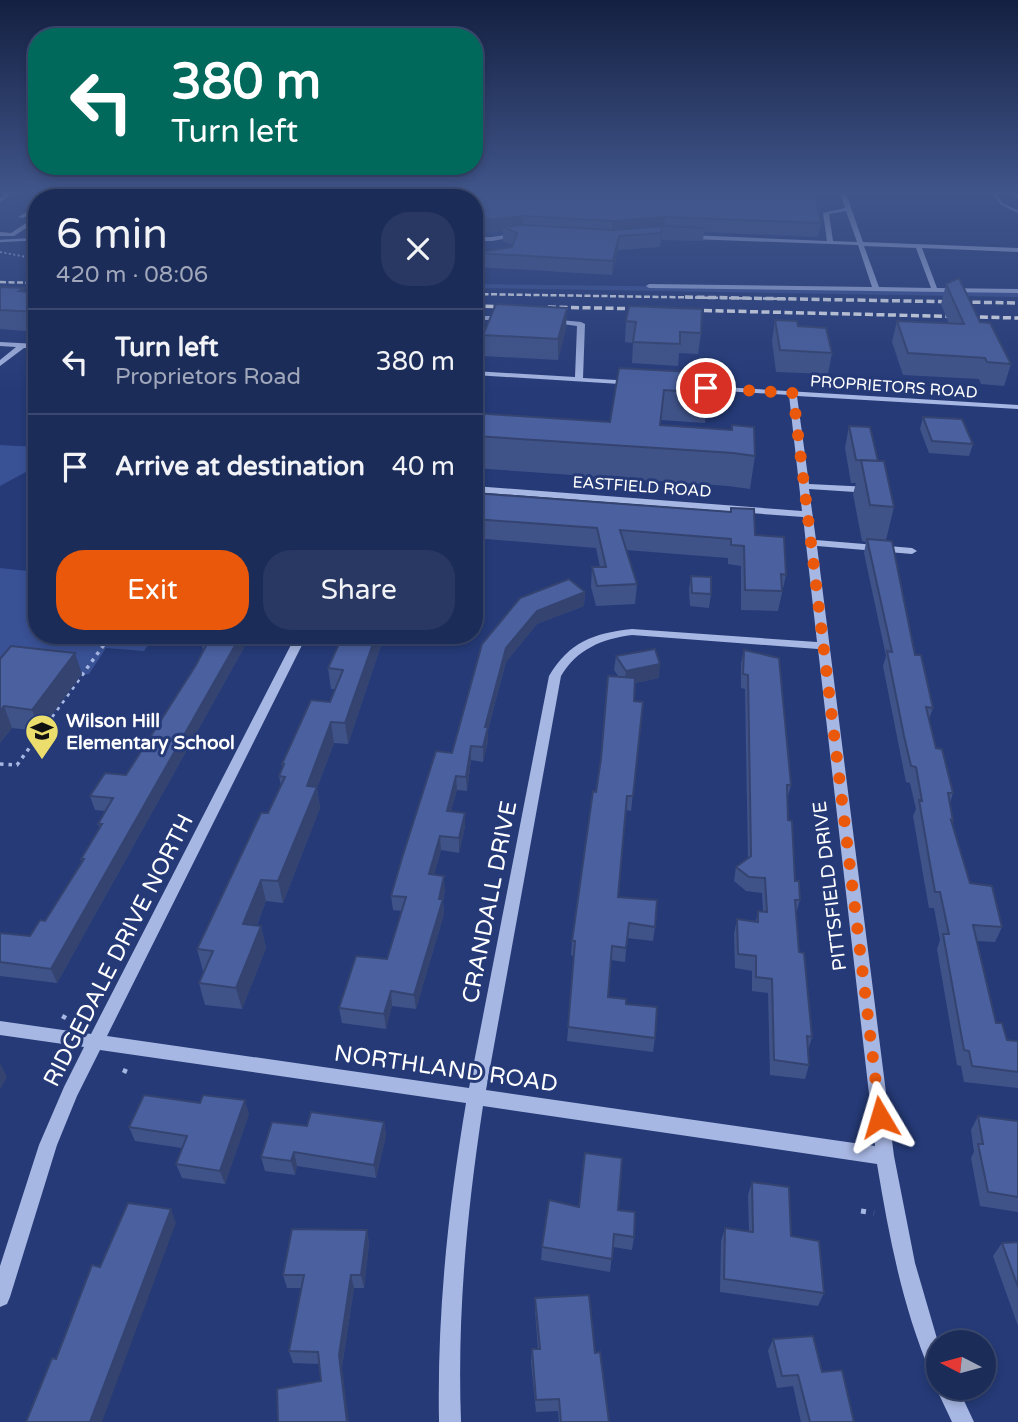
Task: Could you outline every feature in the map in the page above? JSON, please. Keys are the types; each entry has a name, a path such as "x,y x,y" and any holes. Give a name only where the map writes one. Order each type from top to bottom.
{"street":[{"path":"865,259 876,289"},
{"path":"923,259 935,290"},
{"path":"649,286 1018,291"},
{"path":"483,318 512,318"},
{"path":"540,320 581,324 579,380"},
{"path":"0,344 28,345"},
{"path":"0,364 23,345"},
{"path":"483,374 639,384"},
{"name":"PROPRIETORS ROAD","path":"679,386 1018,407"},
{"name":"PITTSFIELD DRIVE","path":"793,393 884,1156 906,1281 926,1340"},
{"path":"804,486 877,491"},
{"name":"EASTFIELD ROAD","path":"483,490 807,514"},
{"path":"811,543 912,551"},
{"name":"CRANDALL DRIVE","path":"450,1422 447,1374 456,1221 475,1097 555,676 561,664 584,644 601,637 632,632 824,646"},
{"name":"RIDGEDALE DRIVE NORTH","path":"0,1297 48,1145 95,1041 297,644"},
{"name":"NORTHLAND ROAD","path":"0,1028 884,1156"},
{"path":"953,1400 963,1422"}],"path":[{"path":"0,764 17,765 104,644"},
{"path":"63,1019 68,1010"},
{"path":"124,1073 129,1062"},
{"path":"861,1211 874,1213"}],"shaded area":[{"path":"483,284 1018,291 1018,297 483,288"},
{"path":"0,445 28,447 28,471 0,486"},
{"path":"0,568 28,571 28,644 149,644 144,651 106,648 89,674 0,689"}],"building":[{"path":"959,278 980,322 990,323 1011,364 987,362 985,358 908,353 897,321 964,324 946,284"},
{"path":"0,287 24,288 19,291 28,292 28,312 0,310"},
{"path":"496,304 567,308 558,339 483,335"},
{"path":"629,306 702,309 701,333 680,332 680,344 633,342 636,322 626,321"},
{"path":"775,320 797,321 798,326 826,328 832,353 780,350"},
{"path":"619,368 709,373 708,393 664,390 660,425 732,430 732,425 754,427 755,456 483,437 483,414 610,422"},
{"path":"923,417 962,419 973,444 932,441"},
{"path":"849,426 870,427 878,461 856,460"},
{"path":"861,460 884,461 894,507 870,505"},
{"path":"483,494 731,512 731,508 754,509 755,535 784,537 786,575 781,574 782,591 745,590 744,546 731,545 731,539 620,530 637,584 597,586 592,567 606,567 597,528 483,520"},
{"path":"867,539 892,541 915,655 921,655 933,708 926,707 936,748 942,749 953,793 948,793 953,821 951,820 970,883 992,886 1002,927 973,925 996,1023 1002,1023 1007,1040 1018,1041 1018,1072 972,1066 969,1051 964,1050 943,934 949,934 940,892 935,892 916,767 911,766 904,736 887,651 892,652"},
{"path":"691,576 711,577 711,594 692,593"},
{"path":"569,579 585,592 537,611 506,648 485,727 488,727 483,747 471,746 466,777 456,776 447,811 465,813 459,838 440,836 429,874 444,876 439,899 443,899 414,995 391,991 384,1014 339,1008 356,956 387,959 406,897 391,896 436,751 452,753 482,644 520,598"},
{"path":"207,644 236,644 51,969 0,962 0,933 30,936 40,920 45,921 84,859 81,859 102,824 98,824 113,798 90,796 105,773 126,775"},
{"path":"339,644 373,644 345,723 331,722 307,786 317,787 278,881 261,880 243,924 261,926 236,988 199,983 213,951 197,949 261,813 268,813 285,777 279,776 282,764 311,700 330,702 343,670 328,668"},
{"path":"11,646 75,653 32,710 4,706 0,711 0,659"},
{"path":"655,649 660,664 626,671 616,656"},
{"path":"744,650 779,658 791,785 787,785 788,820 792,821 795,881 799,881 800,900 795,900 799,952 804,953 812,1037 807,1036 809,1065 774,1060 772,979 756,977 756,956 738,954 737,919 758,922 758,911 767,912 765,878 749,877 736,867 751,856 748,675 743,674"},
{"path":"608,676 635,678 634,701 643,702 633,796 627,796 618,897 657,900 655,927 629,923 626,948 612,946 608,997 626,999 626,1004 657,1007 655,1038 568,1027 575,941 572,941 593,791 596,792 601,759"},
{"path":"144,1095 200,1103 203,1095 245,1100 220,1171 176,1164 187,1136 129,1127"},
{"path":"311,1112 384,1122 374,1165 294,1152 291,1161 261,1157 272,1122 307,1126"},
{"path":"978,1116 1018,1121 1018,1197 988,1192 978,1144 983,1144"},
{"path":"585,1153 622,1158 618,1210 635,1212 634,1237 614,1234 612,1259 542,1247 549,1200 579,1207"},
{"path":"752,1182 789,1187 791,1236 819,1241 824,1293 724,1279 725,1228 753,1232"},
{"path":"128,1203 171,1209 90,1422 26,1422 52,1358 56,1359 92,1265 100,1267"},
{"path":"292,1229 367,1230 361,1275 351,1275 339,1355 347,1422 278,1422 277,1389 321,1381 318,1352 289,1351 304,1275 283,1275"},
{"path":"1018,1242 1018,1287 1002,1243"},
{"path":"589,1295 595,1353 600,1352 609,1422 561,1422 559,1399 536,1400 532,1349 540,1349 535,1298"},
{"path":"813,1336 822,1372 842,1370 854,1422 810,1422 798,1375 782,1376 773,1339"}],"railway":[{"path":"0,282 28,283"},
{"path":"483,294 790,299"},
{"path":"685,297 1018,303"},
{"path":"483,306 513,307"},
{"path":"548,307 646,309"},
{"path":"681,310 1018,318"}],"place":[{"name":"Wilson Hill Elementary School","path":"42,761"}],"route":[{"path":"706,388 793,393 880,1117"}]}
